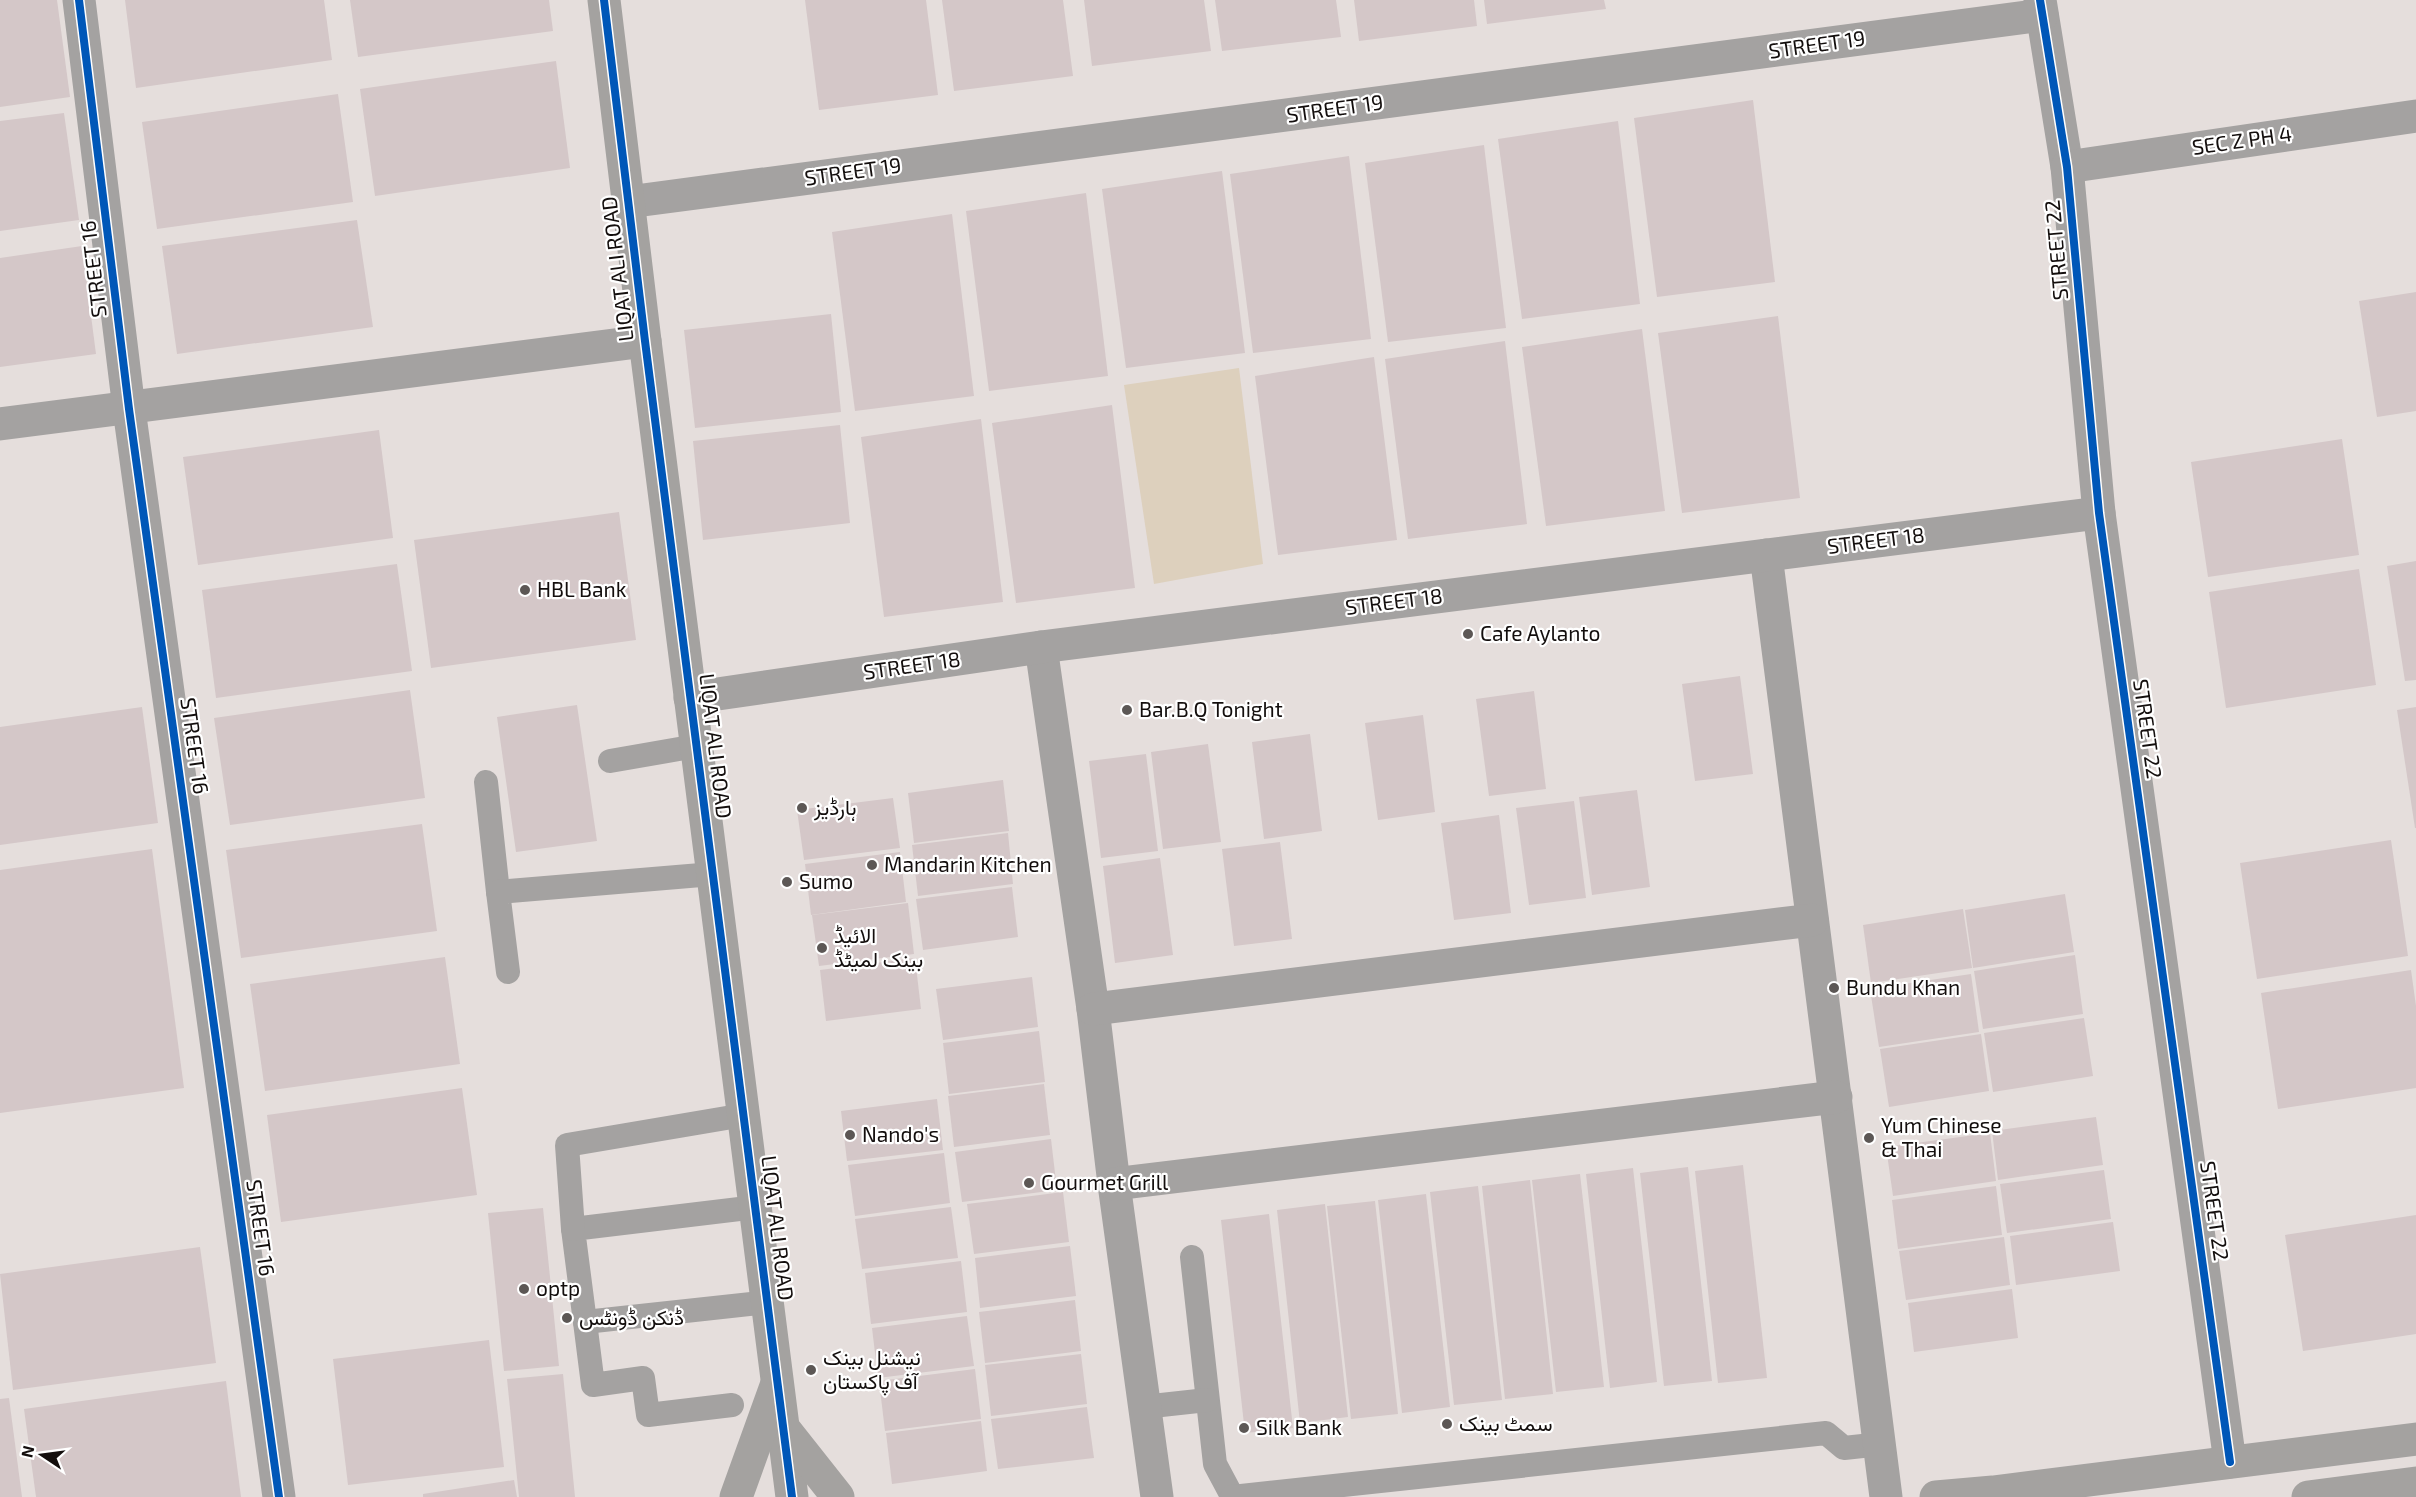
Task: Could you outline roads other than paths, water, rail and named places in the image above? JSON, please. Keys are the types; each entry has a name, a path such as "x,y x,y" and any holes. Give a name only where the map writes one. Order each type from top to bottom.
{"street":[{"name":"STREET 16","path":"79,0 129,409 279,1497"},
{"name":"LIQAT ALI ROAD","path":"604,0 696,746 779,1378 792,1497"},
{"name":"STREET 19","path":"628,202 2041,8"},
{"name":"STREET 22","path":"2041,8 2067,167 2099,513 2230,1462"},
{"name":"SEC Z PH 4","path":"2067,167 2416,116"},
{"path":"0,424 645,341"},
{"name":"STREET 18","path":"690,698 1041,647 2099,513"},
{"path":"1766,555 1886,1497"},
{"path":"1041,647 1093,1009 1143,1407 1157,1497"},
{"path":"1093,1009 1812,920"},
{"path":"1114,1184 1836,1097"},
{"path":"736,1497 779,1378"},
{"path":"784,1430 838,1497"},
{"path":"1936,1497 1993,1492 2416,1439"},
{"path":"2308,1497 2416,1483"}],"lane":[{"path":"610,762 696,746"},
{"path":"486,782 508,972"},
{"path":"498,892 713,874"},
{"path":"732,1405 648,1415 644,1378 594,1384 573,1229 567,1145 744,1115"},
{"path":"573,1229 756,1207"},
{"path":"1192,1257 1215,1464 1232,1497 1826,1433 1844,1448 1881,1444"},
{"path":"585,1322 769,1302"},
{"path":"1143,1407 1207,1400"}],"place":[{"name":"HBL Bank","path":"525,590"},
{"name":"Cafe Aylanto","path":"1468,634"},
{"name":"Bar.B.Q Tonight","path":"1127,710"},
{"name":"ہارڈیز","path":"802,808"},
{"name":"Mandarin Kitchen","path":"872,865"},
{"name":"Sumo","path":"787,882"},
{"name":"الائیڈ بینک لمیٹڈ","path":"822,948"},
{"name":"Bundu Khan","path":"1834,988"},
{"name":"Nando's","path":"850,1135"},
{"name":"Yum Chinese & Thai","path":"1869,1138"},
{"name":"Gourmet Grill","path":"1029,1183"},
{"name":"optp","path":"524,1289"},
{"name":"ڈنکن ڈونٹس","path":"567,1318"},
{"name":"نیشنل بینک آف پاکستان","path":"811,1370"},
{"name":"سمٹ بینک","path":"1447,1424"},
{"name":"Silk Bank","path":"1244,1428"}]}
